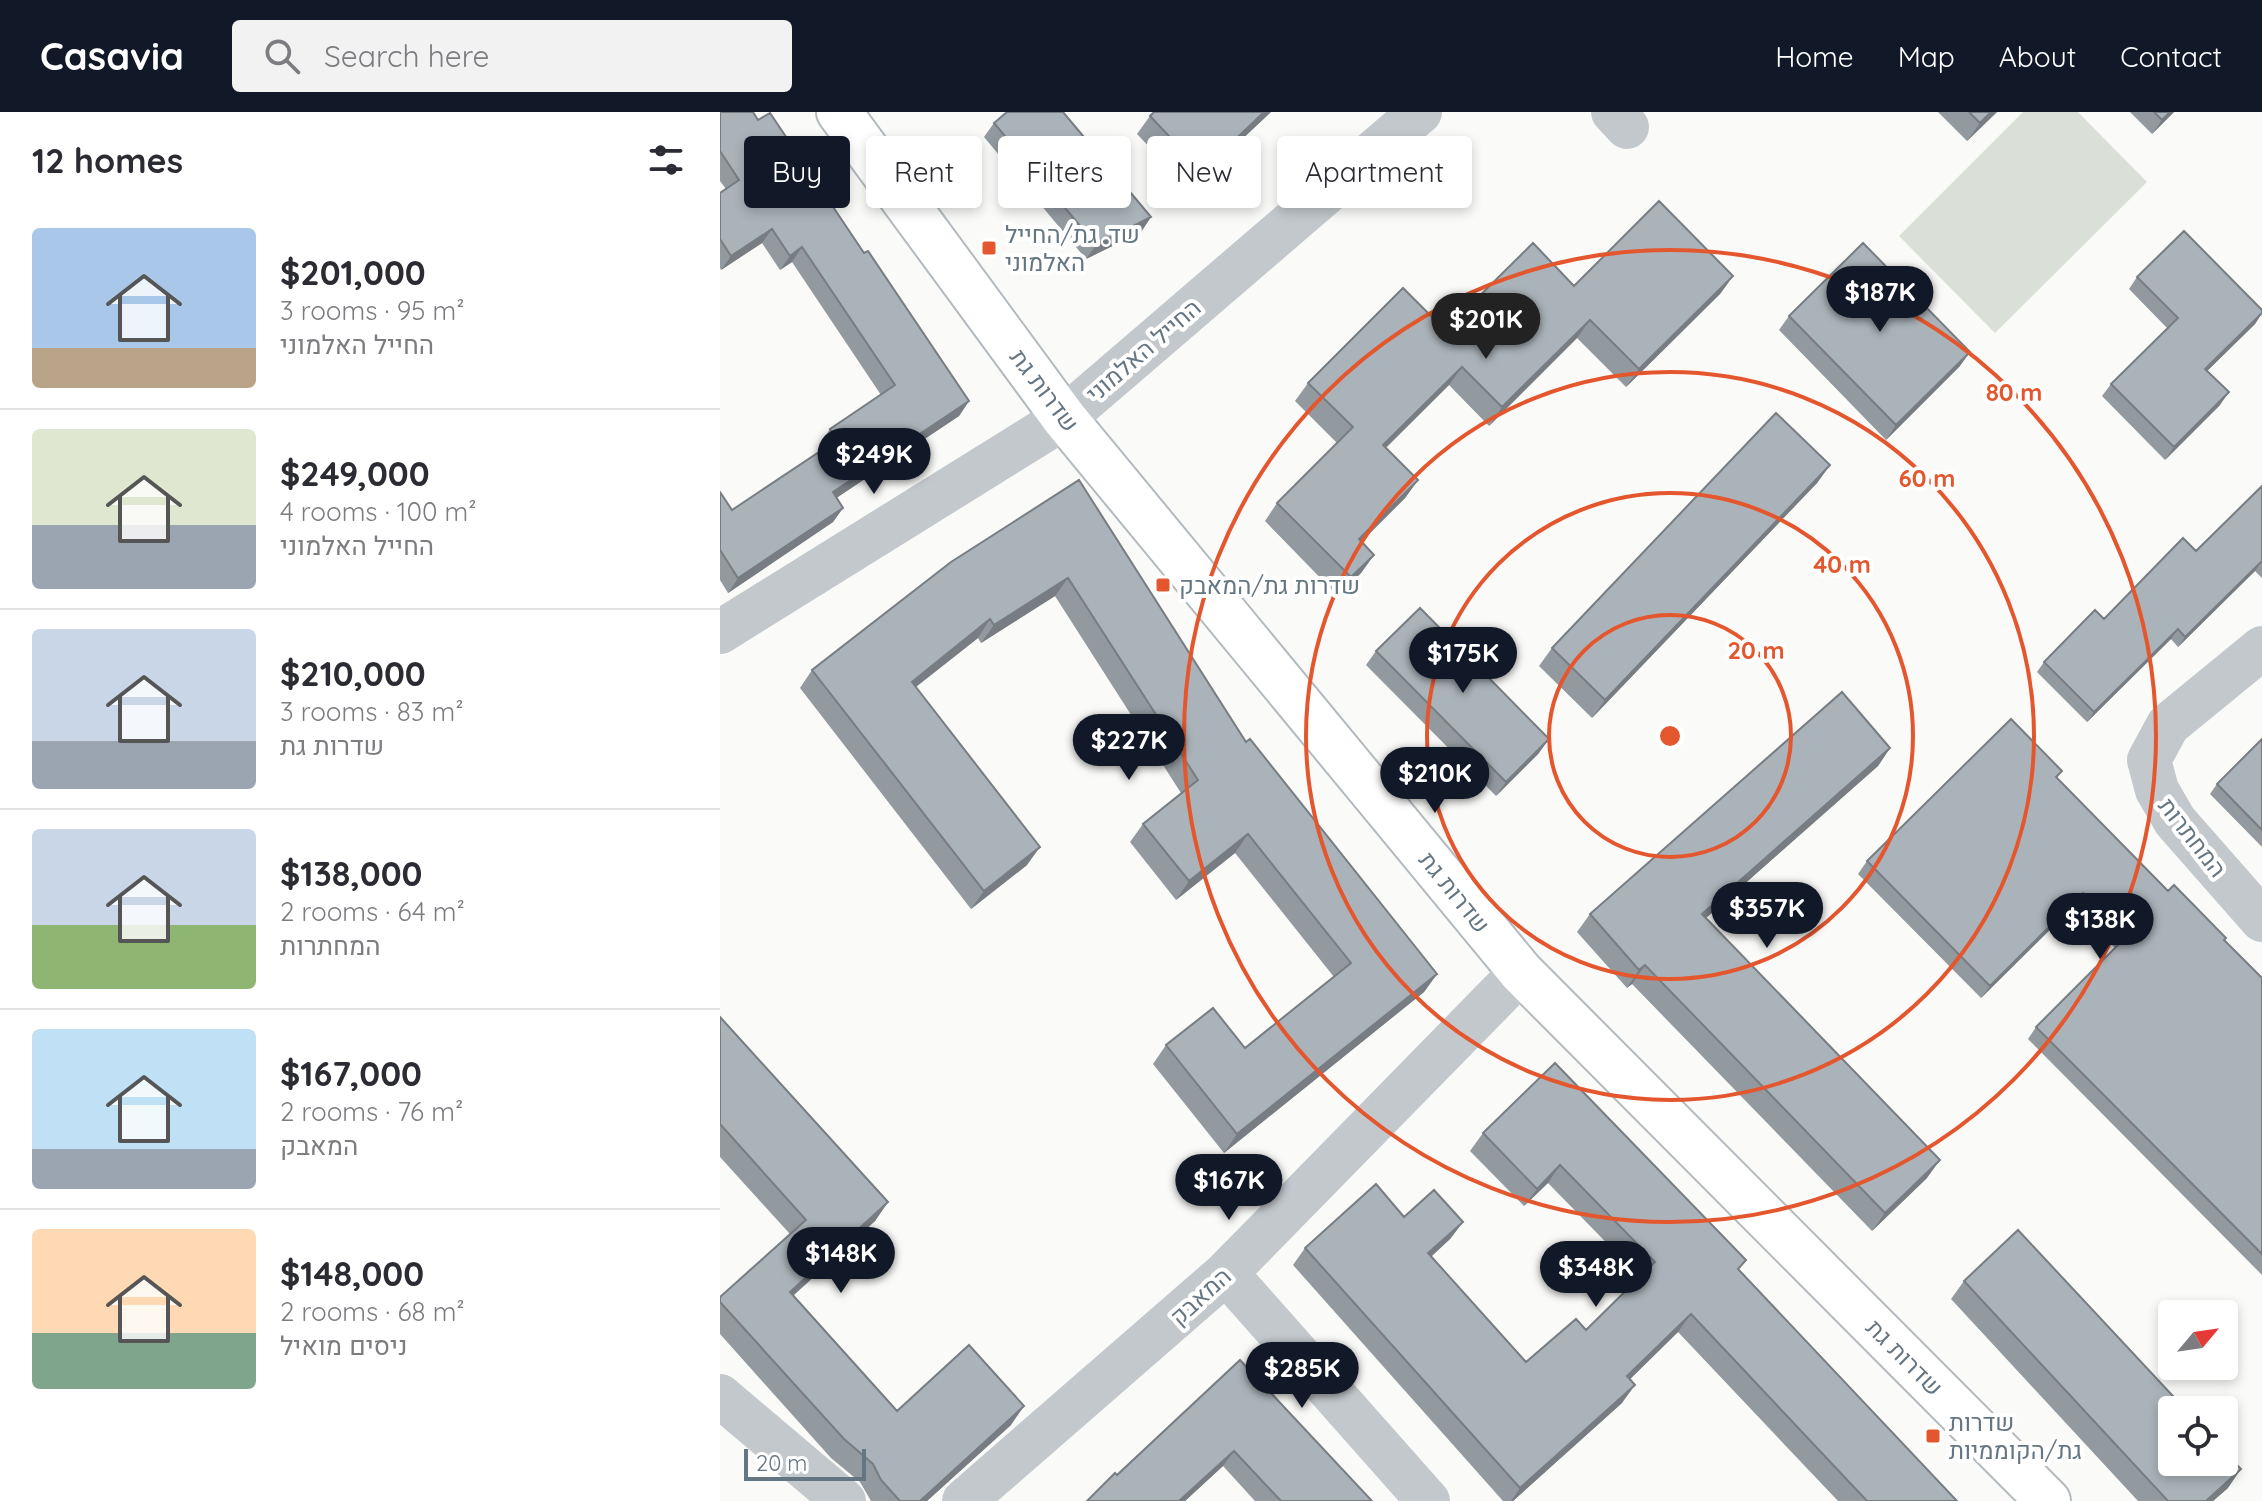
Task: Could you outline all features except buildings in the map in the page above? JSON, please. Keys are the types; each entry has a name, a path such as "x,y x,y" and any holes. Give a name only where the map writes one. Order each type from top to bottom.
{"street":[{"name":"שדרות גת","path":"839,112 1064,418 1521,972 2048,1501"},
{"name":"החייל האלמוני","path":"720,632 1064,418 1420,112"},
{"name":"המחתרות","path":"2262,648 2168,725 2149,760 2157,790 2175,821 2262,920"},
{"name":"המאבק","path":"964,1501 1226,1273 1521,972"},
{"path":"1226,1273 1428,1501"},
{"path":"720,1396 844,1501"}],"shaded area":[{"path":"2023,112 2078,112 2147,182 1995,333 1899,236"}],"place":[{"name":"שד. גת/החייל האלמוני","path":"989,248"},
{"name":"שדרות גת/המאבק","path":"1163,585"},
{"name":"שדרות גת/הקוממיות","path":"1933,1436"}]}
